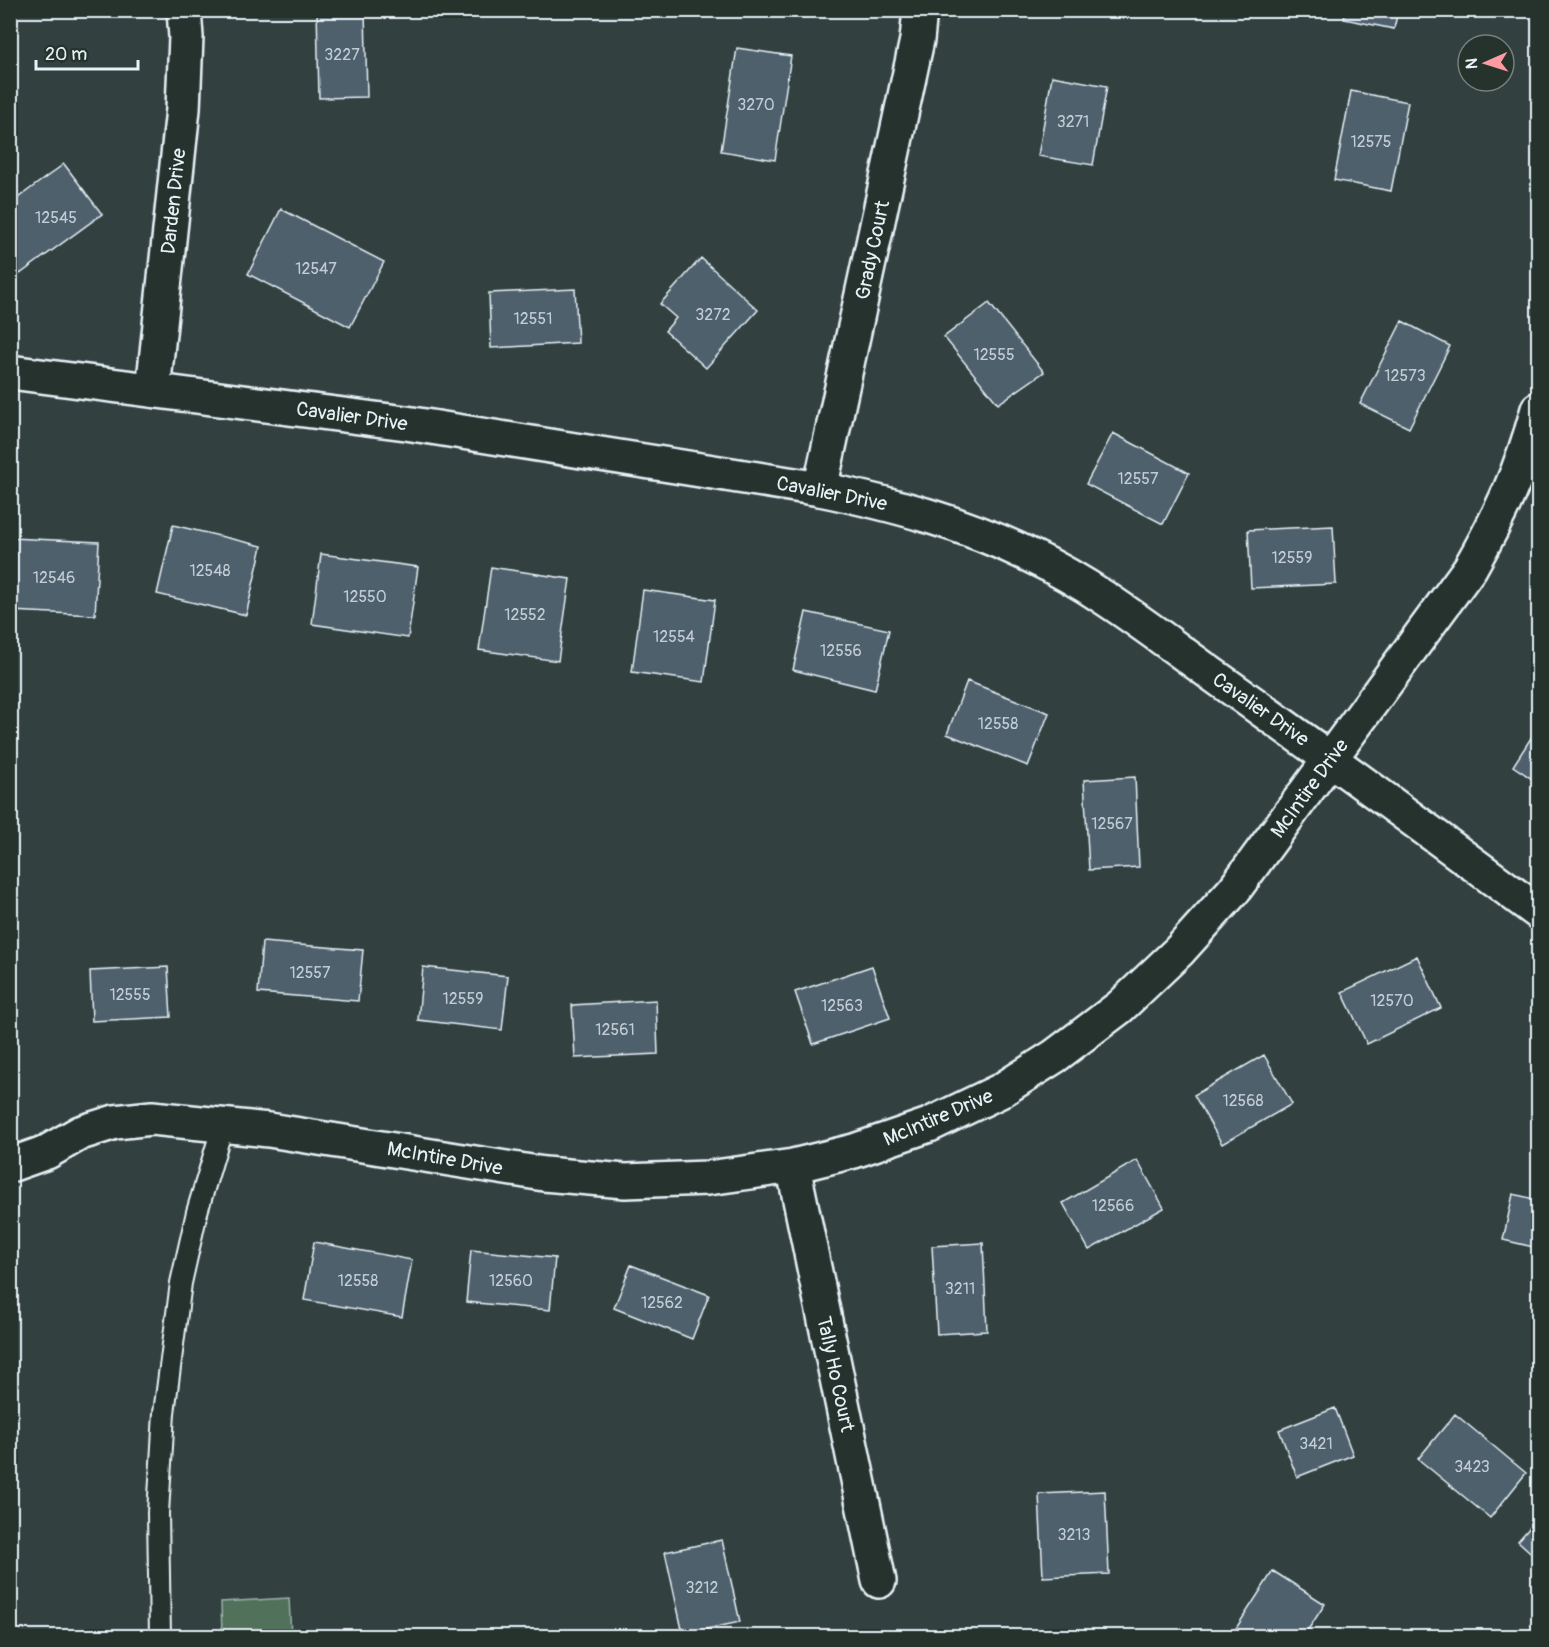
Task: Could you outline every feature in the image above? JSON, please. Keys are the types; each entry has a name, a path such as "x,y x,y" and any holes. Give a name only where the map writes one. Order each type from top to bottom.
{"street":[{"name":"Darden Drive","path":"153,390 183,109 186,37 184,10"},
{"name":"Grady Court","path":"820,489 917,40 920,10"},
{"name":"Cavalier Drive","path":"10,372 406,423 820,489 885,502 960,525 1032,556 1100,595 1330,758 1539,912"},
{"name":"McIntire Drive","path":"10,1165 47,1152 80,1133 115,1122 152,1118 223,1125 385,1147 544,1174 625,1181 708,1178 793,1166 854,1151 929,1125 1000,1091 1055,1056 1119,1007 1179,951 1234,890 1470,568 1501,515 1524,459 1539,409"},
{"name":"Tally Ho Court","path":"793,1166 879,1581"}],"lane":[{"path":"160,1636 158,1513 164,1413 181,1283 197,1212 223,1125"}],"green space":[{"path":"289,1598 291,1636 222,1636 221,1602"}],"building":[{"path":"317,10 365,10 367,97 319,98"},
{"path":"1346,10 1398,10 1394,29 1344,19"},
{"path":"737,48 791,56 775,160 721,151"},
{"path":"1052,76 1107,86 1093,165 1038,156"},
{"path":"1351,91 1408,102 1391,191 1334,180"},
{"path":"64,164 102,214 20,274 10,260 10,220 18,214 11,203"},
{"path":"281,209 384,262 350,327 248,274"},
{"path":"701,258 758,310 706,368 665,331 676,318 660,304"},
{"path":"575,289 578,343 491,348 489,293"},
{"path":"989,303 1044,372 998,404 944,337"},
{"path":"1402,321 1450,346 1409,428 1360,404"},
{"path":"1113,433 1189,473 1163,524 1086,484"},
{"path":"173,525 262,546 246,615 157,594"},
{"path":"1333,526 1336,584 1251,588 1248,530"},
{"path":"10,538 99,542 95,615 10,611"},
{"path":"321,554 418,567 408,638 312,624"},
{"path":"491,567 570,579 558,661 479,650"},
{"path":"643,590 715,600 704,682 632,672"},
{"path":"806,612 889,630 875,690 793,670"},
{"path":"967,681 1049,713 1028,766 947,734"},
{"path":"1538,727 1538,783 1513,766"},
{"path":"1135,777 1139,867 1089,870 1084,780"},
{"path":"262,942 363,950 358,1001 258,993"},
{"path":"1417,956 1441,1008 1367,1044 1342,992"},
{"path":"872,966 890,1018 813,1044 795,992"},
{"path":"168,967 171,1017 92,1021 90,971"},
{"path":"423,967 508,976 502,1030 418,1020"},
{"path":"656,1000 658,1054 575,1058 572,1005"},
{"path":"1264,1055 1292,1104 1222,1144 1194,1095"},
{"path":"1137,1160 1164,1208 1089,1250 1063,1203"},
{"path":"1513,1194 1538,1200 1538,1248 1503,1240"},
{"path":"314,1242 412,1260 402,1317 304,1300"},
{"path":"983,1243 987,1331 937,1334 932,1246"},
{"path":"471,1250 555,1258 550,1310 466,1302"},
{"path":"631,1265 709,1295 692,1339 614,1308"},
{"path":"1335,1408 1353,1455 1297,1477 1279,1430"},
{"path":"1455,1414 1526,1473 1490,1518 1418,1459"},
{"path":"1105,1491 1109,1574 1043,1577 1039,1494"},
{"path":"1538,1518 1538,1559 1518,1541"},
{"path":"722,1540 740,1622 683,1634 665,1552"},
{"path":"1273,1571 1325,1604 1304,1636 1231,1636"}]}
